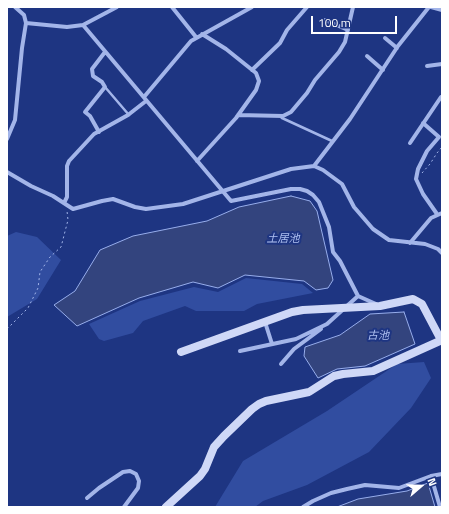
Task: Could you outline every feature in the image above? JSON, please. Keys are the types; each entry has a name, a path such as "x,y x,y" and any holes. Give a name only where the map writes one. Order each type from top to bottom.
{"street":[{"path":"7,139 15,120 26,23 24,15 15,7"},
{"path":"26,23 67,27 83,25 117,7"},
{"path":"172,7 196,37"},
{"path":"65,204 67,197 67,166 69,161 94,134 129,115 145,99 196,37 221,25 252,7"},
{"path":"252,70 280,43 287,30 306,7"},
{"path":"238,115 281,116 291,112 315,80 339,52 348,30 353,7"},
{"path":"314,166 350,119 397,48 430,7 442,10"},
{"path":"325,20 348,30"},
{"path":"83,25 231,201 291,189 300,189 313,195 319,202 329,227 333,252 340,261 358,296 380,306"},
{"path":"197,161 238,115 259,86 258,76 252,70 226,49 202,34"},
{"path":"385,38 397,48"},
{"path":"99,132 90,116 85,112 105,87 102,82 93,76 92,69 105,52"},
{"path":"366,56 383,70"},
{"path":"427,66 442,64"},
{"path":"410,143 441,97"},
{"path":"438,102 442,105"},
{"path":"423,123 439,137 427,151 418,169 416,179 423,194 437,214"},
{"path":"7,172 73,209 113,199 135,207 146,209 183,204 291,169 314,166 342,184 354,207 373,229 389,240 424,244 442,253"},
{"path":"410,243 431,218 442,213"},
{"path":"282,364 294,349 328,324 358,296"},
{"path":"166,507 200,476 205,469 214,447 252,409 259,404 309,392 334,376 373,371 442,340 422,304 413,299 380,306 303,310 292,312 181,352"},
{"path":"264,322 272,344"},
{"path":"240,351 296,339 328,324"},
{"path":"87,498 98,488 123,472 130,471 136,474 139,481 138,488 124,507"},
{"path":"303,507 331,493 347,489 365,485 399,488 431,476 442,474"},
{"path":"431,476 440,507"}],"lane":[{"path":"105,87 129,115"},
{"path":"281,116 282,118 332,141"}],"path":[{"path":"416,179 430,164 442,146"},
{"path":"7,329 28,308 38,288 40,272 50,257 61,247 68,220 65,204"}],"shaded area":[{"path":"16,232 37,237 61,260 37,299 7,317 7,236"},
{"path":"246,278 302,284 313,293 257,304 244,311 196,311 185,306 143,321 133,333 104,341 99,339 89,324 140,301 194,287 218,292"},
{"path":"424,362 431,378 411,408 369,452 307,485 263,501 255,507 215,507 243,461 327,411 397,364"}],"water":[{"name":"土居池","path":"291,196 310,201 317,211 333,280 328,288 316,290 304,281 245,275 218,288 193,282 139,298 77,326 54,305 75,291 100,250 133,236 207,221 239,207"},
{"name":"古池","path":"404,312 415,344 365,366 337,369 318,378 304,356 305,347 340,335 370,314"},
{"path":"428,483 435,507 337,507 358,499 407,491"}]}
